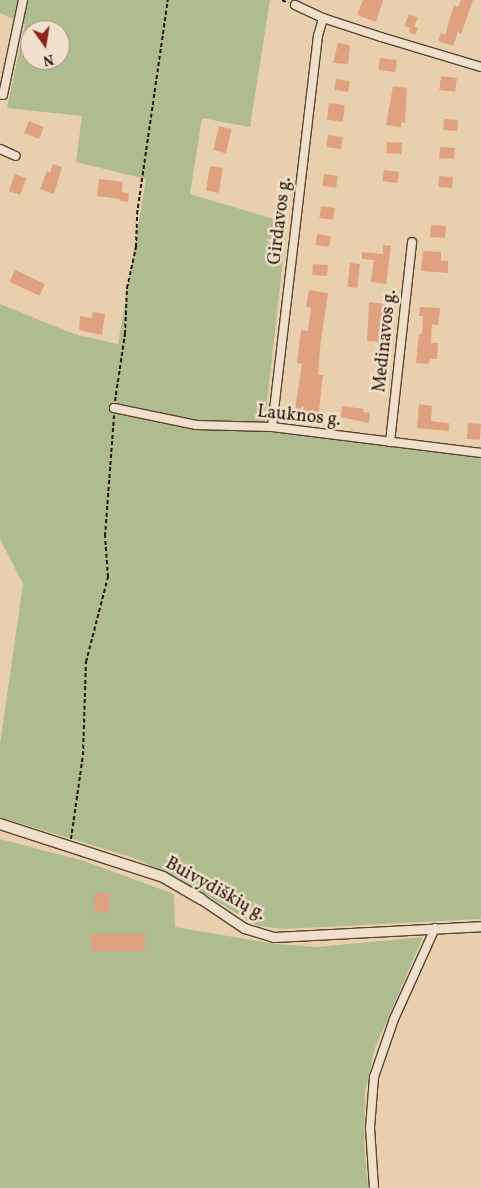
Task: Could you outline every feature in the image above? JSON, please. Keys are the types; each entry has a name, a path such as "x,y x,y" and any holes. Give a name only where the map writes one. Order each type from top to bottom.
{"main road":[{"name":"Buivydiškių g.","path":"0,824 163,878 201,899"}],"street":[{"path":"3,95 23,0"},
{"path":"295,5 323,18 481,67"},
{"name":"Girdavos g.","path":"272,427 317,46 323,18"},
{"path":"0,149 16,156"},
{"name":"Medinavos g.","path":"390,442 412,242"},
{"name":"Lauknos g.","path":"114,408 196,424 272,427 481,453"},
{"name":"Buivydiškių g.","path":"201,899 244,928 274,937 481,926"},
{"path":"374,1188 370,1128 374,1077 394,1019 436,928"}],"path":[{"path":"70,846 83,755 86,662 108,577 105,536 114,408 125,334 127,288 136,247 137,214 168,0"}],"green space":[{"path":"0,0 270,0 250,127 202,118 190,194 287,223 264,430 481,457 481,919 283,929 258,926 174,876 131,857 0,817 0,744 23,584 0,539 0,304 74,334 118,344 146,179 76,162 82,116 7,108 20,47 20,70 70,70 70,20 20,20 20,22 0,13"},
{"path":"0,839 84,861 174,894 175,927 276,944 317,947 423,937 375,1048 365,1092 364,1143 368,1188 0,1188"}],"building":[{"path":"363,0 383,0 376,22 357,15"},
{"path":"461,0 473,0 461,34 458,32 453,46 438,41 441,33 445,35 454,5 458,7"},
{"path":"409,14 418,18 414,27 418,28 415,35 409,32 410,28 404,26"},
{"path":"338,43 350,45 348,64 333,63"},
{"path":"380,58 397,60 395,72 379,70"},
{"path":"441,76 457,78 455,92 439,90"},
{"path":"336,79 350,81 348,92 334,90"},
{"path":"393,86 407,88 405,123 402,122 401,127 386,125"},
{"path":"329,103 345,105 343,122 327,120"},
{"path":"444,119 458,120 457,131 443,130"},
{"path":"29,121 44,127 39,139 24,133"},
{"path":"219,126 232,129 226,153 213,150"},
{"path":"328,135 343,137 341,149 326,147"},
{"path":"387,142 402,143 401,154 386,153"},
{"path":"440,147 455,148 454,159 439,158"},
{"path":"53,164 62,167 54,194 40,189 47,171 50,173"},
{"path":"210,166 223,168 219,193 206,191"},
{"path":"384,170 399,172 397,183 382,181"},
{"path":"15,174 26,178 20,195 9,191"},
{"path":"324,174 338,176 336,188 322,186"},
{"path":"439,176 453,177 452,188 438,187"},
{"path":"99,179 123,182 122,192 129,193 128,202 97,196"},
{"path":"321,206 335,208 333,220 319,218"},
{"path":"431,225 446,226 445,238 430,237"},
{"path":"317,234 331,236 329,247 315,245"},
{"path":"383,245 391,246 386,284 371,282 374,260 362,259 362,252 383,254"},
{"path":"423,251 441,252 441,261 448,261 448,273 421,271"},
{"path":"350,263 360,264 357,288 347,287"},
{"path":"313,264 328,265 327,276 312,275"},
{"path":"15,270 45,284 39,296 10,282"},
{"path":"309,290 328,293 320,348 318,375 323,375 318,420 294,417 302,364 297,363 301,330 308,331 311,308 306,307"},
{"path":"369,302 385,304 383,325 387,325 383,342 367,341"},
{"path":"420,307 440,308 438,325 432,324 431,343 438,343 437,359 430,359 429,364 416,363 419,334 422,334 423,316 419,316"},
{"path":"93,312 105,314 102,335 79,330 80,316 92,318"},
{"path":"419,404 432,406 431,421 449,423 449,431 417,428"},
{"path":"342,406 364,409 363,412 370,413 369,423 341,417"},
{"path":"468,423 481,424 480,440 467,439"},
{"path":"109,893 110,912 95,913 94,894"},
{"path":"91,934 145,934 145,951 91,951"}]}
